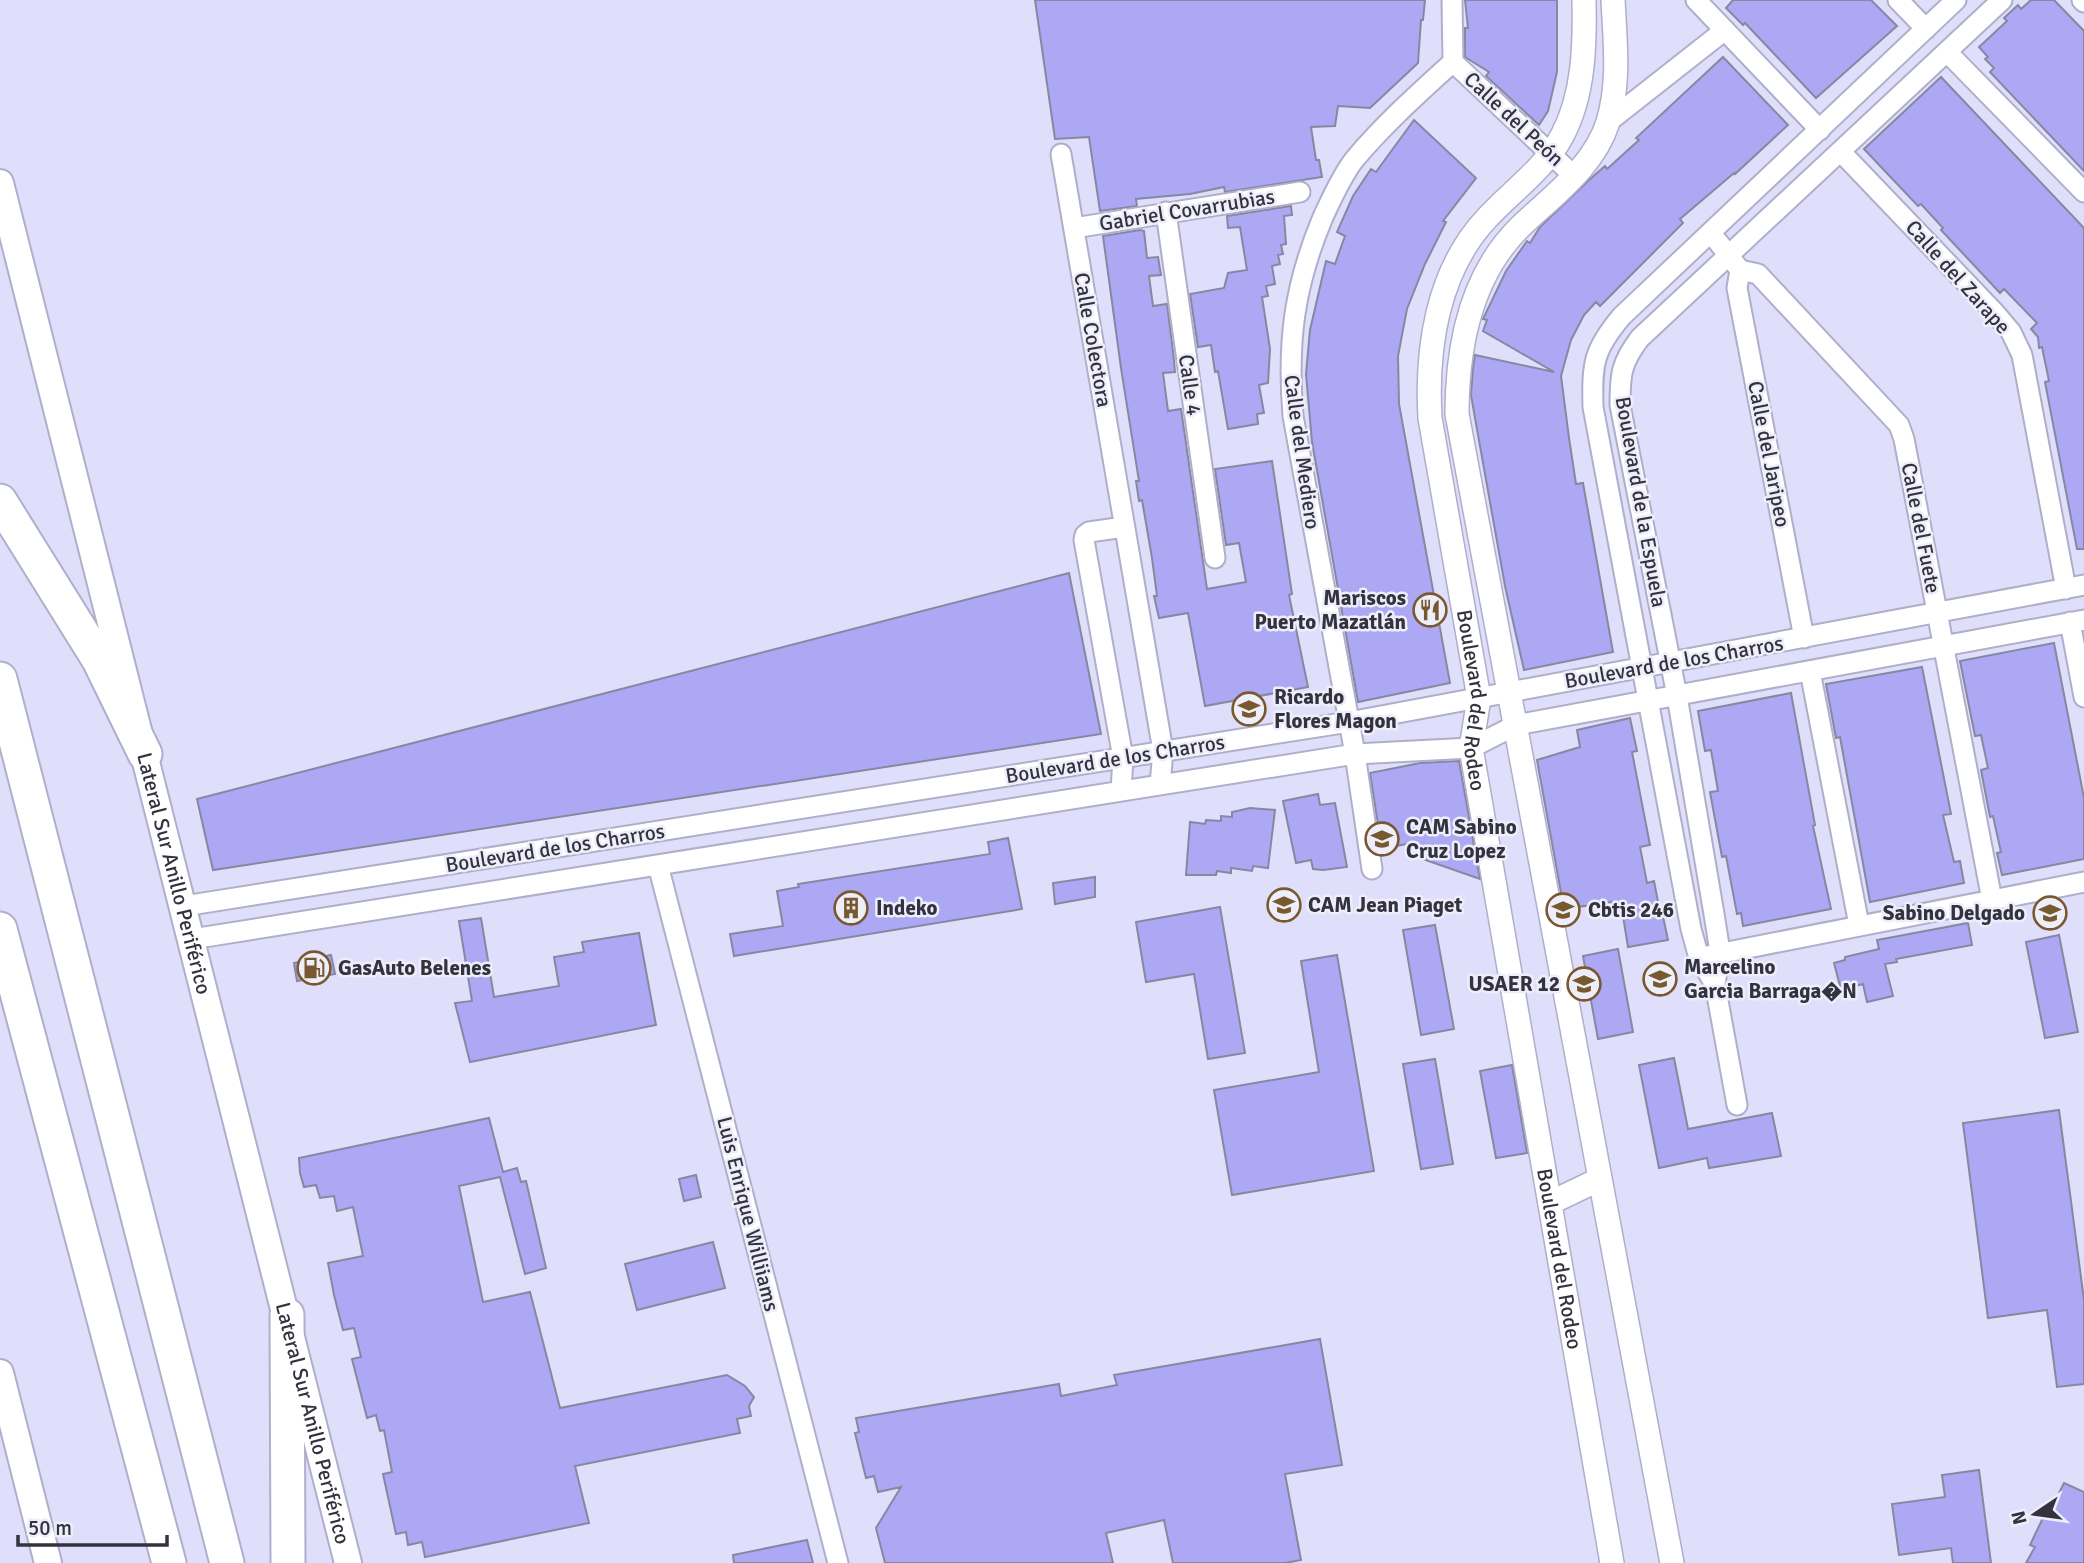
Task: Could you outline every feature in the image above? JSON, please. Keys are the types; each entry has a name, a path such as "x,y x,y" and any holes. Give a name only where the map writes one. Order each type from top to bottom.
{"highway":[{"path":"0,501 99,660 145,754"},
{"path":"0,680 227,1563"},
{"path":"0,929 169,1563"},
{"path":"287,1315 288,1563"}],"main road":[{"name":"Lateral Sur Anillo Periférico","path":"0,183 348,1563"},
{"path":"0,1373 48,1563"}],"street":[{"path":"1452,0 1453,62"},
{"name":"Boulevard del Rodeo","path":"1584,0 1585,37 1578,89 1569,122 1551,153 1484,220 1469,240 1446,288 1436,320 1430,349 1428,381 1430,418 1479,698 1471,748 1612,1563"},
{"name":"Boulevard del Rodeo","path":"1613,0 1616,73 1608,122 1596,147 1574,176 1517,230 1494,257 1479,287 1460,350 1457,414 1672,1563"},
{"path":"1696,0 1820,130"},
{"path":"1898,0 1926,29"},
{"name":"Boulevard de la Espuela","path":"1715,984 1699,958 1691,929 1593,407 1592,376 1597,353 1605,336 1622,316 1956,0"},
{"name":"Boulevard de la Espuela","path":"1715,984 1720,951 1677,696 1620,405 1620,379 1626,356 1640,338 1735,263 1841,152 2002,0"},
{"name":"Boulevard del Rodeo","path":"1608,122 1726,30"},
{"path":"1947,52 2084,192"},
{"name":"Calle del Peón","path":"1453,62 1574,176"},
{"name":"Calle del Mediero","path":"1372,869 1355,754 1293,416 1289,372 1292,326 1300,280 1314,239 1332,197 1353,162 1406,104 1453,62"},
{"name":"Calle del Zarape","path":"1841,152 2011,332 2022,355 2075,587"},
{"name":"Calle Colectora","path":"1061,154 1163,751 1160,785"},
{"name":"Gabriel Covarrubias","path":"1074,228 1300,192"},
{"name":"Calle 4","path":"1166,212 1215,558"},
{"name":"Calle del Fuete","path":"1711,233 1735,263 1758,274 1899,425 1992,900"},
{"name":"Calle del Jaripeo","path":"1735,263 1737,288 1804,639"},
{"path":"1121,791 1123,758 1084,540 1085,534 1089,532 1124,527"},
{"name":"Boulevard de los Charros","path":"184,906 1349,722 2075,587"},
{"path":"2077,621 2084,697"},
{"name":"Boulevard de los Charros","path":"192,939 1355,754 1471,748 1516,725 2077,621"},
{"path":"1810,671 1859,925"},
{"name":"Luis Enrique Williiams","path":"658,865 838,1563"},
{"path":"1699,958 1720,951 2084,882"},
{"path":"1715,984 1737,1105"},
{"path":"1550,1203 1600,1179"}],"building":[{"path":"1035,0 1425,0 1418,63 1370,108 1338,106 1335,126 1311,127 1316,160 1319,160 1322,177 1225,192 1224,187 1190,194 1136,199 1137,206 1100,211 1089,137 1055,139"},
{"path":"1465,0 1557,0 1557,72 1548,111 1539,125 1486,76 1489,72 1465,57 1465,28 1468,28"},
{"path":"1733,0 1871,0 1897,26 1816,98 1745,23 1743,25 1726,8"},
{"path":"2031,0 2054,0 2084,31 2084,171 1990,72 1994,68 1979,47 2007,21 2004,18 2018,5 2021,9"},
{"path":"1723,57 1788,125 1735,174 1680,219 1683,223 1600,306 1596,302 1584,315 1571,340 1561,376 1569,438 1576,484 1583,483 1613,652 1524,670 1505,586 1471,395 1473,368 1475,355 1554,372 1483,331 1487,320 1483,319 1506,271 1527,241 1530,243 1540,227 1589,180 1605,166 1607,169 1639,140 1636,138"},
{"path":"1941,77 2084,228 2084,549 2077,549 2045,382 2049,381 2042,347 2039,348 2038,337 2031,329 2037,323 2004,289 2000,293 1941,230 1943,228 1921,204 1918,206 1864,149"},
{"path":"1414,120 1476,178 1443,221 1446,222 1407,309 1398,356 1399,404 1450,683 1358,702 1312,442 1306,374 1310,330 1326,261 1335,264 1345,236 1337,232 1353,196 1371,169 1376,172"},
{"path":"1291,206 1292,215 1284,216 1286,244 1281,245 1283,254 1278,255 1280,264 1272,266 1275,284 1266,286 1268,296 1262,297 1270,349 1268,383 1259,385 1264,413 1257,414 1258,424 1228,429 1211,345 1198,347 1190,294 1224,288 1228,273 1247,270 1240,227 1228,228 1227,216"},
{"path":"1144,231 1147,258 1158,257 1161,275 1149,276 1153,306 1167,304 1175,372 1163,373 1168,411 1181,409 1207,589 1246,582 1239,543 1226,545 1215,469 1272,461 1292,594 1289,595 1308,687 1205,706 1188,613 1159,618 1154,596 1157,596 1152,558 1136,481 1139,481 1103,236"},
{"path":"1069,573 1101,734 213,870 197,799"},
{"path":"2054,643 2084,798 2084,859 2002,875 1997,853 2001,852 1993,816 1990,817 1981,770 1988,768 1981,735 1975,736 1960,661"},
{"path":"1922,667 1951,814 1943,815 1954,862 1960,861 1964,883 1870,902 1840,737 1836,738 1826,684"},
{"path":"1791,693 1815,825 1813,826 1831,909 1743,926 1741,913 1737,914 1726,856 1722,857 1710,792 1718,791 1711,750 1705,751 1698,711"},
{"path":"1630,718 1637,751 1632,752 1650,845 1640,847 1647,883 1654,881 1668,940 1628,947 1622,910 1614,912 1612,902 1564,909 1537,760 1580,747 1577,730"},
{"path":"1459,761 1480,879 1417,857 1416,842 1387,848 1384,831 1379,831 1370,773 1420,763"},
{"path":"1318,794 1320,805 1335,803 1347,867 1323,870 1313,869 1311,860 1296,863 1283,801"},
{"path":"1250,808 1275,810 1268,868 1253,866 1252,871 1231,868 1231,873 1217,871 1216,875 1186,875 1190,822 1205,824 1206,820 1221,821 1221,816 1232,817 1232,812"},
{"path":"1008,838 1022,909 734,956 730,934 783,926 777,891 799,887 798,884 990,854 988,842"},
{"path":"1095,877 1095,897 1055,904 1053,883"},
{"path":"1220,907 1245,1053 1208,1059 1194,974 1146,982 1136,922"},
{"path":"481,918 494,997 559,986 554,957 584,952 582,942 639,933 656,1025 470,1062 455,1003 472,1001 459,921"},
{"path":"1968,923 1972,945 1896,959 1897,962 1885,964 1893,996 1867,1002 1863,984 1841,990 1834,963 1845,960 1845,957 1879,949 1877,940"},
{"path":"1435,925 1454,1029 1421,1035 1403,930"},
{"path":"2059,935 2078,1032 2045,1038 2026,942"},
{"path":"1618,949 1633,1032 1598,1039 1583,956"},
{"name":"GasAuto Belenes","path":"331,955 335,974 297,981 294,963"},
{"path":"1337,955 1374,1171 1232,1195 1214,1090 1319,1072 1301,961"},
{"path":"1674,1058 1688,1129 1772,1113 1781,1156 1709,1168 1707,1158 1659,1168 1639,1065"},
{"path":"1435,1059 1453,1164 1421,1169 1403,1064"},
{"path":"1512,1065 1527,1153 1496,1158 1480,1071"},
{"path":"2059,1110 2084,1300 2084,1384 2057,1387 2047,1310 1988,1318 1963,1123"},
{"path":"489,1118 503,1172 517,1168 521,1182 526,1181 546,1268 525,1274 500,1177 459,1186 483,1302 530,1292 560,1408 727,1375 745,1386 754,1397 749,1406 751,1416 737,1419 740,1433 575,1466 589,1523 425,1557 422,1542 408,1545 406,1532 396,1534 383,1474 392,1472 384,1430 380,1431 376,1415 367,1418 352,1359 361,1357 354,1328 343,1330 334,1295 328,1263 363,1256 353,1207 337,1211 334,1196 320,1198 316,1185 304,1187 299,1158"},
{"path":"696,1175 701,1197 684,1201 679,1179"},
{"path":"713,1242 725,1288 637,1310 625,1264"},
{"path":"1320,1339 1342,1465 1285,1474 1301,1560 1285,1563 1173,1563 1164,1520 1106,1533 1113,1563 885,1563 876,1528 901,1487 878,1492 874,1476 866,1478 855,1433 859,1432 856,1418 1059,1384 1061,1396 1117,1385 1114,1375"},
{"path":"1979,1470 1991,1563 1953,1563 1951,1548 1899,1555 1892,1504 1945,1497 1942,1475"},
{"path":"2064,1483 2084,1492 2084,1563 2026,1563 2035,1547 2030,1545 2052,1499 2055,1501"},
{"path":"807,1540 813,1563 734,1563 733,1555"}],"place":[{"name":"Mariscos Puerto Mazatlán","path":"1430,610"},
{"name":"Ricardo Flores Magon","path":"1249,709"},
{"name":"CAM Sabino Cruz Lopez","path":"1382,839"},
{"name":"CAM Jean Piaget","path":"1284,905"},
{"name":"Indeko","path":"851,908"},
{"name":"Cbtis 246","path":"1563,910"},
{"name":"Sabino Delgado","path":"2050,913"},
{"name":"GasAuto Belenes","path":"314,968"},
{"name":"Marcelino Garcia Barraga�N","path":"1660,979"},
{"name":"USAER 12","path":"1584,984"}]}
